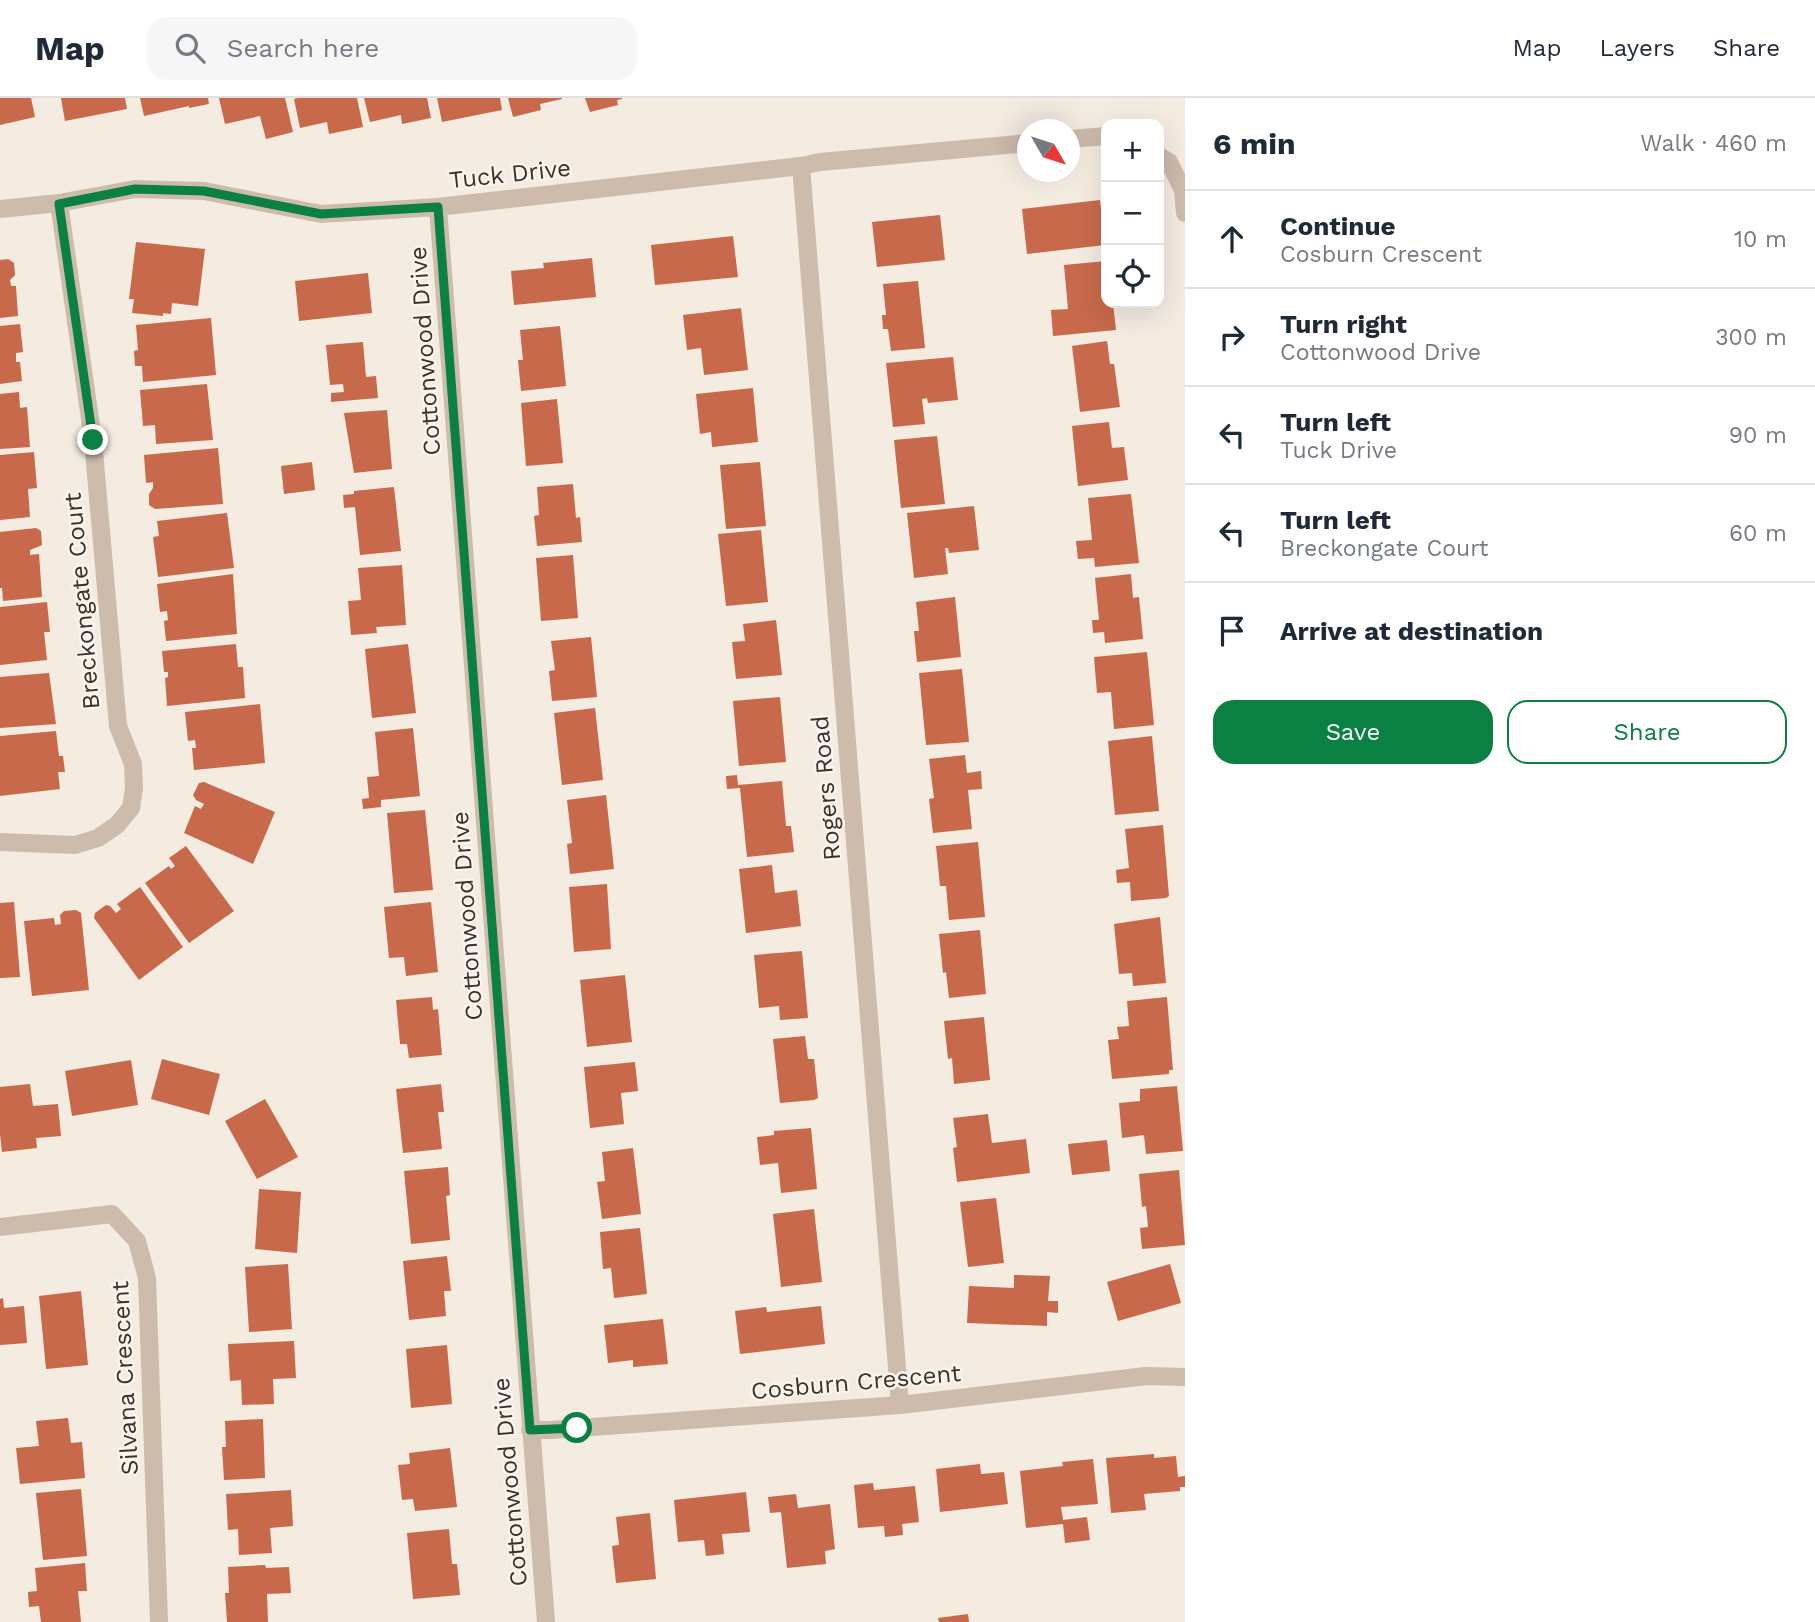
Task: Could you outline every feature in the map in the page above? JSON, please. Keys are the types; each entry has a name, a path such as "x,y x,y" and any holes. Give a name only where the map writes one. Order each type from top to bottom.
{"street":[{"path":"1080,138 1101,136"},
{"name":"Tuck Drive","path":"0,209 59,204 135,189 204,191 321,214 438,207 820,162 1017,144"},
{"path":"1164,159 1183,190 1185,214"},
{"name":"Rogers Road","path":"801,166 900,1405"},
{"name":"Breckongate Court","path":"0,842 75,845 98,838 117,825 131,808 134,788 133,764 118,726 93,440 59,204"},
{"name":"Cottonwood Drive","path":"438,207 545,1622"},
{"name":"Silvana Crescent","path":"0,1227 112,1214 137,1241 147,1278 159,1622"},
{"name":"Cosburn Crescent","path":"530,1430 900,1405 1146,1376 1185,1377"}],"building":[{"path":"0,98 31,98 35,117 0,125"},
{"path":"61,98 125,98 127,109 65,121"},
{"path":"140,98 208,98 209,104 144,116"},
{"path":"219,98 285,98 293,132 266,139 260,116 225,124"},
{"path":"357,98 363,127 329,134 327,122 300,128 294,99"},
{"path":"364,98 427,98 431,118 402,124 401,115 370,122"},
{"path":"437,98 500,98 502,110 442,122"},
{"path":"508,98 562,99 540,104 541,110 513,117"},
{"path":"585,98 622,99 617,100 618,105 590,112"},
{"path":"1100,200 1101,245 1027,254 1022,209"},
{"path":"940,215 945,260 877,267 872,222"},
{"path":"733,236 738,277 655,285 651,245"},
{"path":"136,242 205,249 198,306 172,303 171,314 163,313 163,316 132,313 134,299 129,299"},
{"path":"592,258 596,297 514,305 511,271 544,268 543,263"},
{"path":"8,259 14,263 15,275 10,280 11,286 16,286 18,316 0,318 0,260"},
{"path":"1101,261 1101,308 1114,308 1116,330 1053,336 1051,310 1068,309 1064,265"},
{"path":"368,273 372,313 299,321 295,281"},
{"path":"918,281 925,348 891,351 888,329 883,329 882,315 886,315 883,284"},
{"path":"741,308 748,370 704,375 701,348 687,350 683,315"},
{"path":"211,318 216,375 143,382 142,366 135,366 134,351 138,350 136,325"},
{"path":"20,324 23,352 16,353 16,362 20,362 22,381 0,384 0,326"},
{"path":"560,326 566,386 521,391 518,360 523,360 520,330"},
{"path":"1107,341 1110,364 1114,364 1120,407 1080,412 1072,346"},
{"path":"363,342 366,377 376,376 378,398 331,402 331,393 344,392 343,384 330,385 326,345"},
{"path":"953,357 958,400 928,403 927,398 922,399 925,424 893,427 886,363"},
{"path":"207,384 213,440 156,444 155,425 143,426 140,390"},
{"path":"753,388 758,442 712,447 711,432 700,434 696,394"},
{"path":"19,392 20,408 27,407 30,447 0,449 0,394"},
{"path":"557,399 563,463 526,466 521,403"},
{"path":"387,410 392,469 354,473 344,413"},
{"path":"1109,422 1112,448 1124,447 1128,480 1078,486 1072,426"},
{"path":"937,436 945,504 901,508 894,440"},
{"path":"218,448 223,504 155,509 149,505 153,482 146,483 144,455"},
{"path":"34,452 37,488 28,489 30,517 0,520 0,455"},
{"path":"312,462 315,490 284,494 281,466"},
{"path":"760,462 766,526 726,529 720,465"},
{"path":"573,484 576,518 580,517 582,542 537,546 534,516 539,515 537,487"},
{"path":"394,487 401,551 360,555 355,507 344,508 343,495 354,494 354,491"},
{"path":"1131,494 1139,563 1095,567 1094,558 1078,559 1076,541 1092,540 1088,498"},
{"path":"974,506 979,550 949,553 948,548 945,548 948,574 914,578 907,513"},
{"path":"227,513 234,568 158,577 153,537 159,536 157,521"},
{"path":"36,528 41,531 42,545 30,550 30,555 39,554 42,597 3,601 0,588 0,532"},
{"path":"761,530 768,602 726,606 718,534"},
{"path":"573,555 578,618 541,621 536,558"},
{"path":"402,565 406,625 376,627 377,633 351,635 348,601 361,600 358,568"},
{"path":"233,574 237,634 166,641 164,621 168,620 167,611 160,612 157,584"},
{"path":"1131,574 1133,598 1139,597 1143,639 1105,643 1104,632 1093,633 1092,620 1099,620 1095,578"},
{"path":"955,597 961,657 917,662 914,631 919,631 916,602"},
{"path":"47,602 50,632 44,632 47,660 0,665 0,607"},
{"path":"776,620 782,675 736,679 732,642 745,641 743,624"},
{"path":"591,637 597,697 552,701 549,671 555,670 551,641"},
{"path":"236,644 238,667 243,667 245,698 167,706 165,678 168,677 168,672 164,672 162,651"},
{"path":"408,644 416,713 372,718 365,649"},
{"path":"1147,652 1154,725 1114,729 1111,692 1097,693 1094,657"},
{"path":"962,669 969,742 926,745 919,673"},
{"path":"49,673 56,724 0,728 0,677"},
{"path":"780,697 786,762 739,766 733,701"},
{"path":"260,704 265,763 194,770 192,748 196,748 195,740 188,741 185,712"},
{"path":"595,708 603,780 562,785 554,713"},
{"path":"413,728 420,796 381,800 381,807 363,809 362,799 369,798 367,777 379,776 375,732"},
{"path":"56,731 59,756 63,756 65,772 58,772 60,789 0,796 0,736"},
{"path":"1152,736 1159,811 1115,815 1108,741"},
{"path":"965,755 967,773 981,771 982,789 968,790 972,829 933,833 929,799 934,798 929,759"},
{"path":"737,775 738,785 782,781 786,826 791,826 794,852 747,857 740,788 727,789 726,776"},
{"path":"204,782 275,812 253,864 184,833 195,806 201,809 204,804 193,795 199,783"},
{"path":"606,795 614,869 570,874 567,844 572,843 567,800"},
{"path":"425,810 433,890 394,893 387,813"},
{"path":"1163,825 1169,896 1131,901 1130,882 1117,883 1116,870 1129,868 1125,829"},
{"path":"978,842 985,917 949,920 946,886 940,886 936,846"},
{"path":"186,846 234,911 189,943 145,883 169,866 171,869 175,866 169,858"},
{"path":"772,865 775,893 797,890 801,926 746,933 739,869"},
{"path":"607,884 611,949 574,952 569,887"},
{"path":"140,887 183,947 139,980 94,918 95,913 106,905 116,913 121,909 117,904"},
{"path":"14,902 20,977 0,978 0,903"},
{"path":"431,902 438,972 406,976 404,957 389,958 384,907"},
{"path":"76,910 81,913 89,990 32,996 24,921 54,918 55,925 61,924 60,915 64,911"},
{"path":"1160,917 1166,983 1133,986 1132,973 1119,974 1114,924"},
{"path":"980,930 986,994 949,998 939,934"},
{"path":"802,951 808,1018 780,1020 779,1006 759,1008 754,955"},
{"path":"625,975 632,1042 587,1047 580,980"},
{"path":"432,997 433,1010 438,1009 442,1055 409,1058 407,1044 400,1044 396,1000"},
{"path":"1167,997 1173,1070 1169,1070 1169,1074 1112,1079 1108,1040 1119,1039 1117,1027 1129,1026 1127,1001"},
{"path":"984,1017 990,1080 954,1084 952,1058 948,1059 944,1021"},
{"path":"805,1036 808,1059 814,1059 818,1098 780,1103 773,1039"},
{"path":"162,1059 220,1074 209,1115 151,1099"},
{"path":"131,1060 138,1105 72,1116 65,1071"},
{"path":"635,1062 638,1091 621,1093 624,1124 590,1128 584,1067"},
{"path":"30,1084 33,1106 58,1104 61,1136 36,1138 37,1148 2,1152 0,1087"},
{"path":"441,1084 444,1112 438,1112 442,1149 403,1153 396,1089"},
{"path":"1177,1086 1183,1151 1146,1154 1144,1135 1122,1138 1119,1103 1140,1101 1140,1089"},
{"path":"265,1099 298,1157 257,1179 225,1121"},
{"path":"988,1114 992,1143 1026,1139 1030,1173 957,1182 953,1148 957,1147 953,1118"},
{"path":"811,1128 817,1189 781,1193 778,1163 760,1165 757,1137 774,1135 774,1131"},
{"path":"1107,1140 1110,1171 1072,1175 1068,1144"},
{"path":"633,1148 641,1214 602,1219 597,1182 605,1181 602,1152"},
{"path":"448,1167 450,1195 446,1196 450,1240 411,1244 404,1171"},
{"path":"1179,1170 1185,1245 1142,1249 1140,1228 1148,1227 1146,1206 1142,1207 1139,1174"},
{"path":"259,1189 301,1192 297,1253 255,1249"},
{"path":"996,1198 1004,1263 968,1267 960,1202"},
{"path":"814,1209 822,1282 781,1287 773,1214"},
{"path":"640,1228 647,1294 614,1298 611,1268 603,1269 600,1232"},
{"path":"447,1256 451,1291 444,1291 446,1316 409,1320 403,1261"},
{"path":"288,1264 292,1329 249,1332 245,1267"},
{"path":"1170,1264 1181,1303 1118,1321 1107,1282"},
{"path":"1014,1275 1050,1276 1048,1301 1058,1301 1058,1313 1047,1312 1047,1326 967,1323 969,1286 1014,1288"},
{"path":"81,1291 88,1365 46,1369 39,1296"},
{"path":"3,1298 4,1308 24,1306 27,1343 0,1345 0,1299"},
{"path":"821,1306 825,1344 740,1354 735,1311 766,1307 767,1312"},
{"path":"663,1319 668,1364 633,1367 633,1360 608,1363 604,1325"},
{"path":"294,1341 296,1378 273,1379 274,1404 242,1405 241,1380 230,1381 228,1344"},
{"path":"447,1345 452,1404 411,1408 406,1349"},
{"path":"68,1418 71,1443 82,1442 85,1478 20,1484 16,1448 39,1446 36,1421"},
{"path":"263,1419 265,1478 224,1480 222,1447 226,1447 225,1421"},
{"path":"450,1448 457,1507 415,1511 413,1499 402,1500 398,1465 410,1464 409,1453"},
{"path":"1154,1454 1154,1458 1176,1456 1178,1477 1185,1476 1185,1487 1180,1487 1180,1491 1144,1494 1146,1510 1111,1513 1106,1458"},
{"path":"1093,1459 1098,1504 1061,1507 1063,1520 1087,1517 1090,1540 1065,1543 1063,1524 1026,1528 1020,1471"},
{"path":"980,1464 981,1474 1004,1472 1008,1504 940,1512 936,1469"},
{"path":"873,1483 874,1490 915,1486 919,1522 902,1524 903,1535 885,1537 884,1526 858,1528 854,1485"},
{"path":"81,1489 87,1556 43,1560 36,1493"},
{"path":"291,1490 293,1526 270,1528 272,1553 239,1555 238,1529 228,1530 226,1494"},
{"path":"746,1492 750,1532 722,1534 724,1554 706,1556 704,1540 678,1542 674,1500"},
{"path":"796,1494 798,1508 830,1504 835,1549 825,1551 826,1564 787,1568 781,1512 770,1513 768,1497"},
{"path":"650,1513 656,1579 616,1583 612,1546 619,1545 616,1517"},
{"path":"449,1529 452,1564 457,1564 460,1595 413,1599 407,1533"},
{"path":"85,1563 87,1591 78,1591 81,1622 41,1622 39,1606 29,1607 28,1592 37,1591 35,1568"},
{"path":"265,1565 266,1568 289,1567 291,1593 267,1594 268,1622 227,1622 225,1593 229,1593 228,1567"},
{"path":"968,1614 969,1622 939,1622 938,1618"}],"route":[{"path":"93,440 59,204 135,189 204,191 321,214 438,207 530,1430 577,1428"}]}
